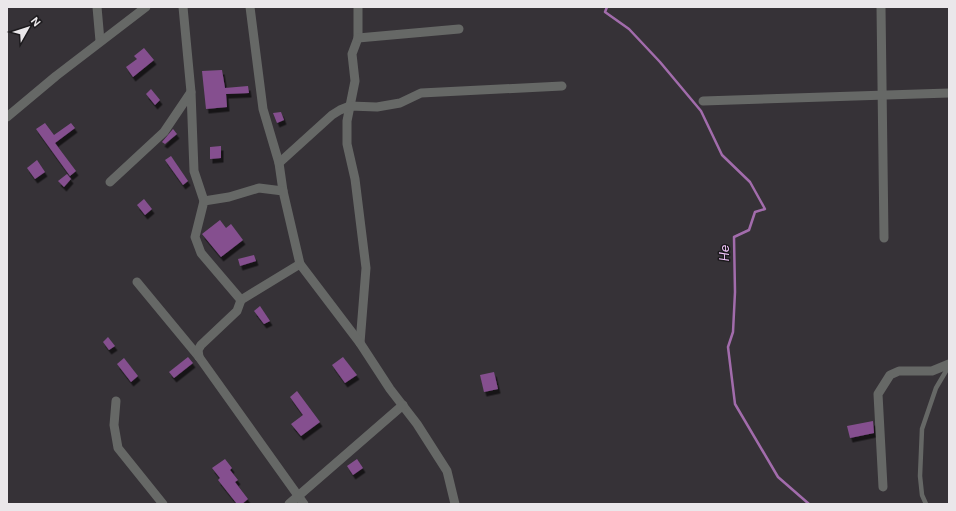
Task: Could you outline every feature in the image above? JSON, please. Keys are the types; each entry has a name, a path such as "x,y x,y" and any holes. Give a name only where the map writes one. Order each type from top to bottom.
{"street":[{"path":"97,7 100,41"},
{"path":"7,117 100,41 146,7"},
{"path":"183,7 191,92 194,172 204,201 195,237 201,253 241,300"},
{"path":"250,7 263,109 278,163 300,264 360,343 390,389 403,404 447,471 455,504"},
{"path":"358,7 358,38 352,54 355,81 347,121 346,144 355,179 366,268 360,343"},
{"path":"881,7 884,238"},
{"path":"358,38 459,29"},
{"path":"278,163 332,115 350,106 377,107 400,103 421,93 562,86"},
{"path":"110,182 164,132 191,92"},
{"path":"703,101 949,93"},
{"path":"204,201 229,197 259,188 283,190"},
{"path":"199,357 198,350 201,345 237,311 241,300 300,264"},
{"path":"137,282 199,357 301,501"},
{"path":"882,487 878,394 890,375 899,371 932,371 949,365"},
{"path":"116,401 114,425 118,448 163,504"},
{"path":"289,504 301,501 403,404"}],"lane":[{"path":"926,504 922,495 920,476 922,429 936,388 949,365"}],"building":[{"path":"144,48 154,60 133,77 126,67 137,59 134,56"},
{"path":"222,70 225,88 248,86 249,93 226,94 227,107 206,109 202,71"},
{"path":"151,89 160,100 155,105 146,94"},
{"path":"281,112 284,120 277,123 273,113"},
{"path":"45,123 54,135 71,123 75,128 55,143 76,171 70,176 36,129"},
{"path":"173,129 177,134 165,144 162,142"},
{"path":"221,146 221,158 210,159 210,147"},
{"path":"171,156 188,181 183,185 165,160"},
{"path":"37,160 45,172 35,179 27,168"},
{"path":"67,174 71,179 64,187 58,181"},
{"path":"144,199 152,209 145,215 137,205"},
{"path":"220,220 226,228 231,224 243,240 221,257 202,234"},
{"path":"254,255 256,261 240,266 238,259"},
{"path":"260,306 270,321 264,324 254,311"},
{"path":"108,337 115,346 109,350 103,342"},
{"path":"188,357 193,363 174,378 169,372"},
{"path":"343,357 357,375 345,383 332,365"},
{"path":"124,358 138,376 131,382 117,364"},
{"path":"494,372 498,389 484,392 480,375"},
{"path":"297,391 320,422 301,436 291,424 303,415 290,397"},
{"path":"873,421 874,433 850,438 847,426"},
{"path":"225,459 232,468 230,470 238,480 235,482 248,499 242,504 237,504 218,480 220,478 212,468"},
{"path":"357,459 363,468 353,475 347,466"}],"waterway":[{"name":"He","path":"607,7 605,12 629,29 660,62 701,111 722,155 750,182 765,209 755,212 749,230 734,237 735,292 733,332 728,347 735,404 778,477 809,504"}]}
